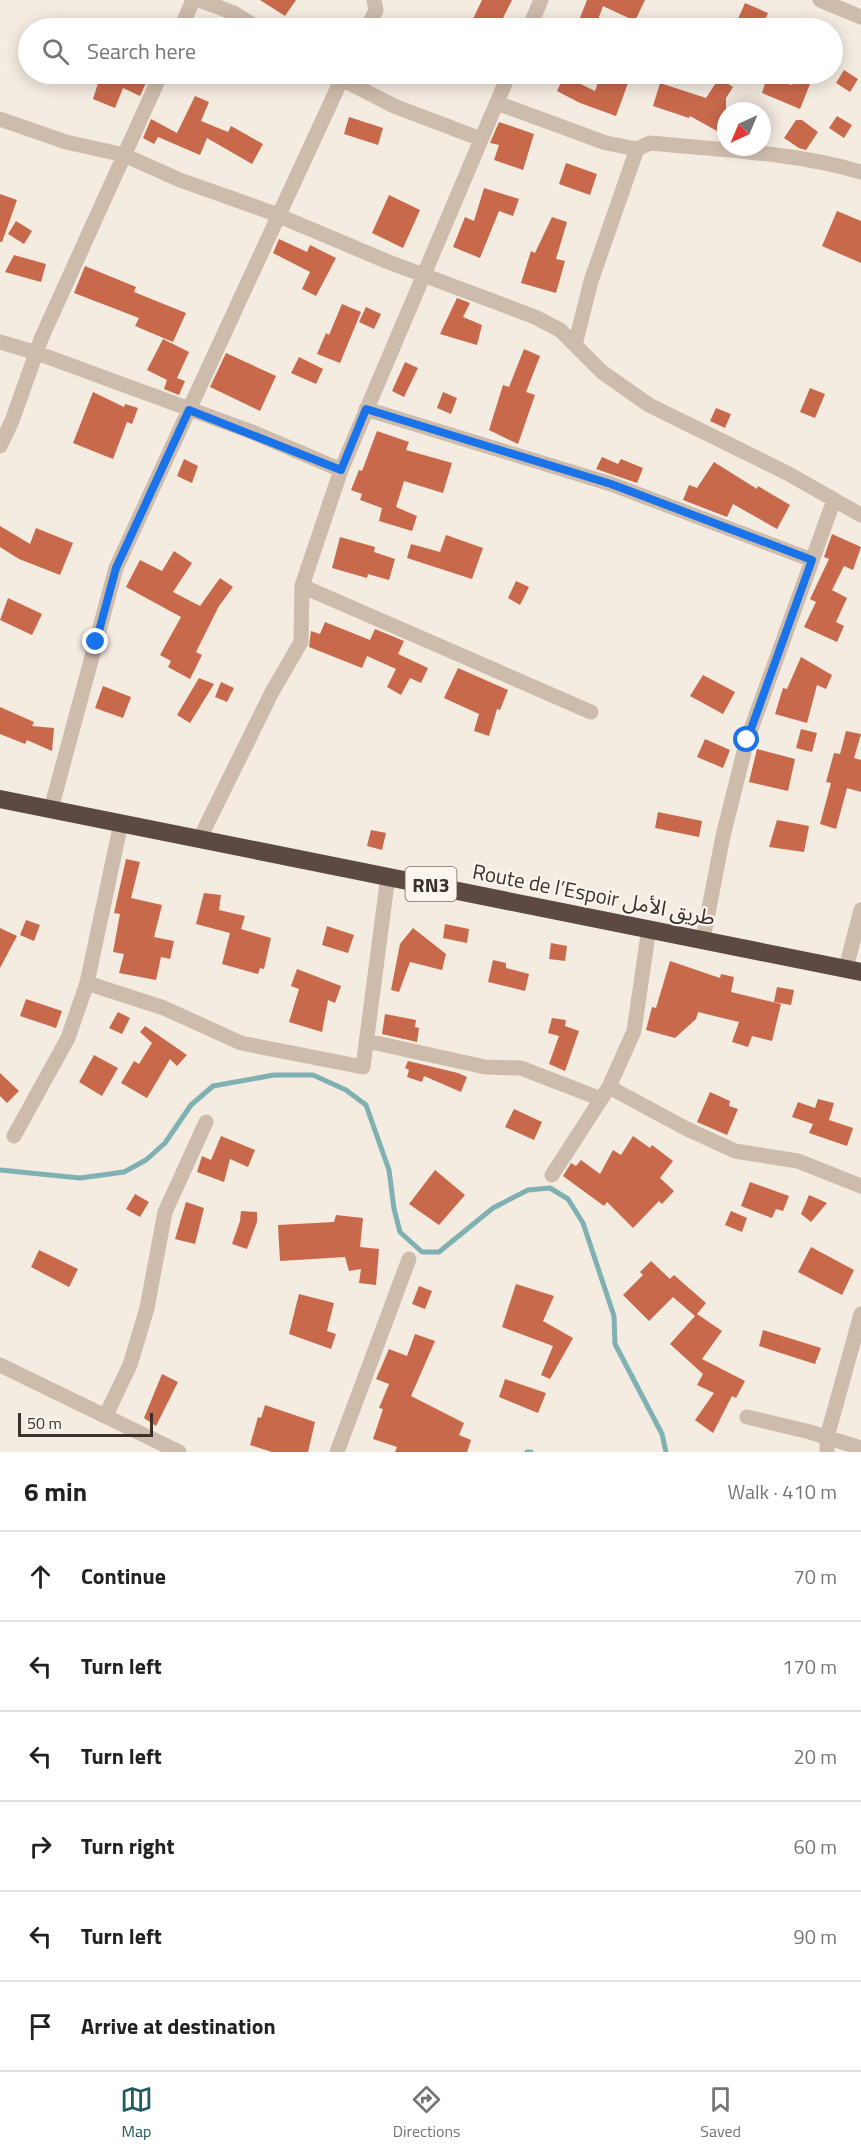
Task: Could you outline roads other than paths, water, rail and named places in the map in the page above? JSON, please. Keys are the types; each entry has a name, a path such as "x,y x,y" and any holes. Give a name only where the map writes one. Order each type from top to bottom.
{"highway":[{"name":"Route de l’Espoir طريق الأمل","path":"0,799 854,970"}],"street":[{"path":"185,18 193,0"},
{"path":"200,0 241,18"},
{"path":"372,18 376,10 374,0"},
{"path":"533,18 541,0"},
{"path":"820,0 861,18"},
{"path":"0,446 12,421 37,353 156,84"},
{"path":"51,809 116,568 278,215 335,84"},
{"path":"355,84 394,106 481,139"},
{"path":"200,838 272,692 301,642 302,586 341,470 505,84"},
{"path":"497,103 606,143 637,149 650,143 728,150 833,163 861,171"},
{"path":"0,119 66,141 124,155 180,180 278,215 424,276 536,317 560,330 602,372 649,405 718,437 861,515"},
{"path":"574,345 591,281 637,149"},
{"path":"0,342 37,353 189,410 341,470"},
{"path":"366,409 611,484 812,560"},
{"path":"703,939 723,836 747,740 834,500"},
{"path":"302,586 591,712"},
{"path":"14,1136 68,1038 87,983 121,823"},
{"path":"87,983 164,1008 241,1044 363,1067 388,876"},
{"path":"854,970 861,910"},
{"path":"552,1175 605,1093 634,1031 649,928"},
{"path":"367,1041 485,1067 521,1068 605,1093 735,1151 798,1161 861,1186"},
{"path":"106,1415 130,1365 144,1320 165,1212 206,1122"},
{"path":"337,1452 409,1259"},
{"path":"827,1444 861,1314"},
{"path":"0,1365 179,1452"},
{"path":"747,1417 827,1444 861,1448"}],"waterway":[{"path":"0,1170 80,1178 124,1172 146,1160 165,1143 191,1105 213,1086 274,1075 313,1075 346,1090 366,1105 389,1170 394,1209 400,1232 422,1252 439,1252 493,1208 528,1190 550,1188 568,1199 583,1223 614,1316 615,1344 662,1434 666,1452"}]}
